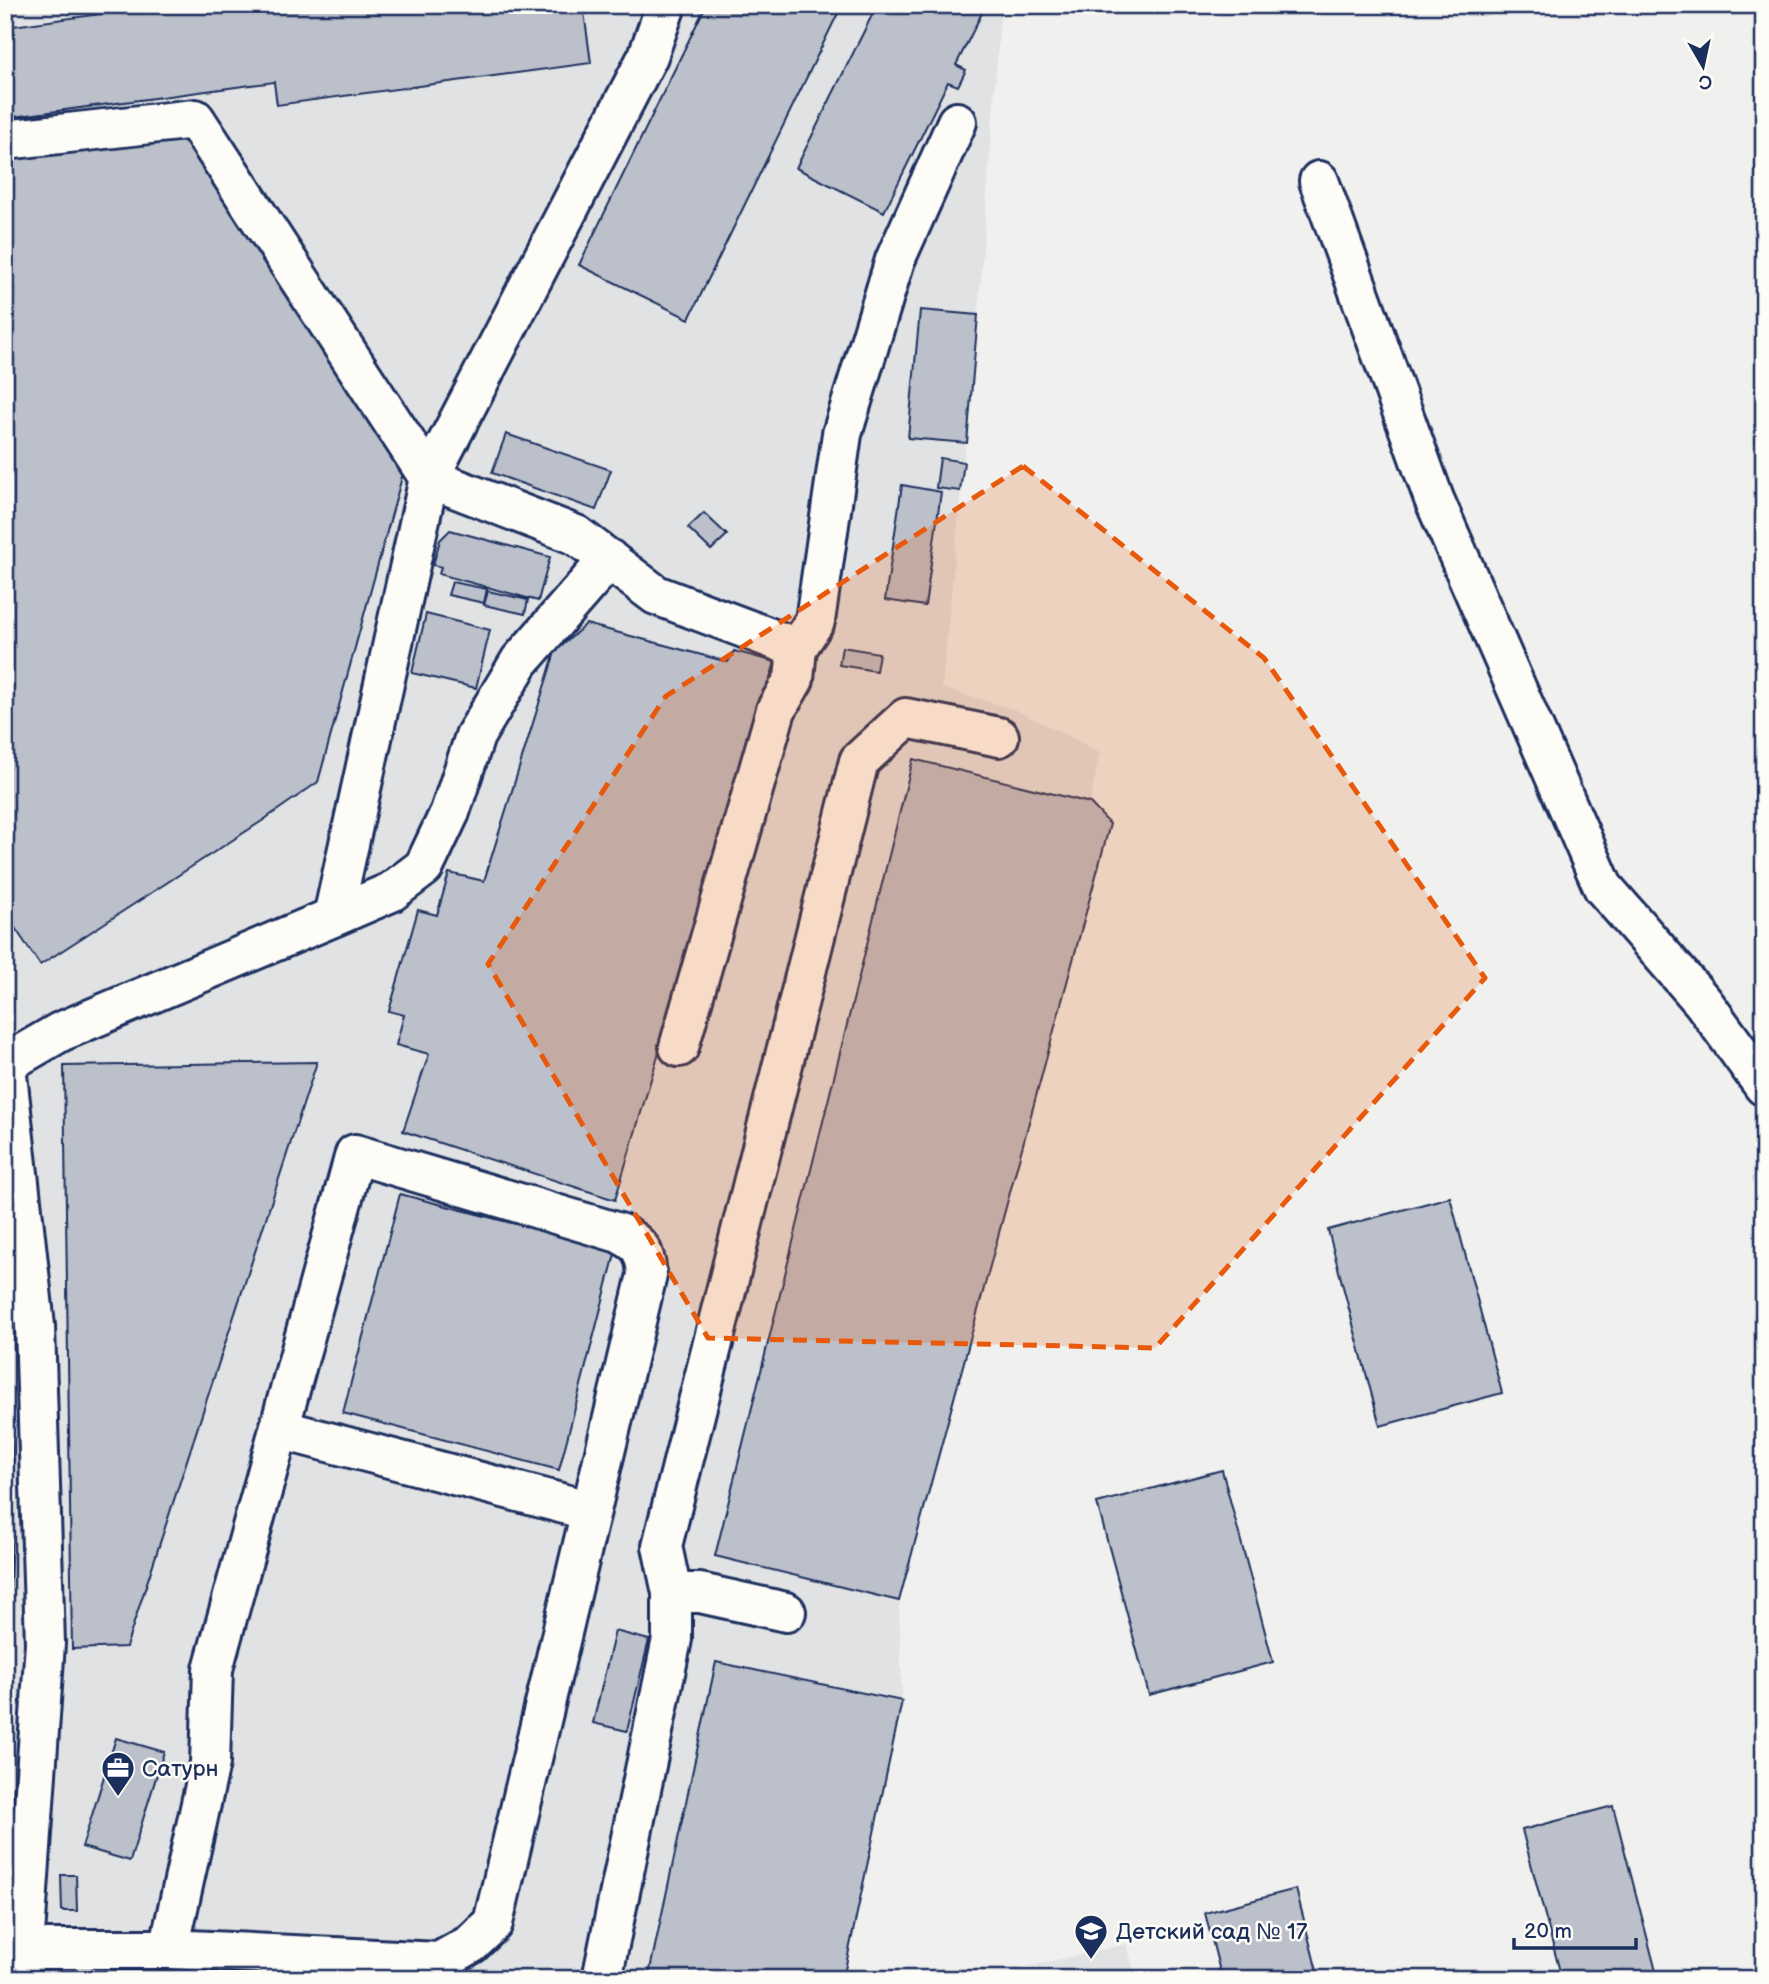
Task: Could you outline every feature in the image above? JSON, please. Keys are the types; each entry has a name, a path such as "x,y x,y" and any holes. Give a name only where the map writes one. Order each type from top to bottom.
{"lane":[{"path":"333,917 429,478 648,56 666,5"},
{"path":"5,139 195,119 429,478 576,535 656,595 797,648"},
{"path":"679,1048 776,710 794,679 797,648 815,621 846,420 895,260 957,122"},
{"path":"1319,181 1434,499 1603,887 1703,1002 1764,1086"},
{"path":"169,1949 210,1763 213,1669 355,1154 619,1233 634,1240 645,1255 647,1275 493,1923 471,1944 439,1962 169,1949 23,1964 45,1643 36,1326 6,1061 60,1032 391,892 424,867 450,812 475,736 520,661 609,559"},
{"path":"602,1979 672,1639 673,1593 662,1546 859,761 906,718 999,737"},
{"path":"279,1429 591,1510"},
{"path":"673,1593 700,1593 786,1612"}],"highlighted area":[{"path":"1023,466 1264,658 1485,978 1155,1348 708,1338 488,964 666,696"}],"shaded area":[{"path":"5,5 1001,5 978,315 942,688 1016,710 1100,752 899,1601 902,1701 843,1979 5,1979"},
{"name":"Детский сад № 17","path":"1127,1944 1136,1979 974,1979"}],"building":[{"path":"166,5 583,5 591,63 277,105 274,82 5,118 5,27"},
{"path":"706,5 841,7 689,319 579,265"},
{"path":"877,5 986,5 956,65 966,70 958,86 948,82 884,212 796,168"},
{"path":"178,132 405,466 318,782 40,965 5,913 5,155"},
{"path":"920,310 978,315 967,443 908,438"},
{"path":"506,434 611,470 596,510 492,473"},
{"path":"940,458 964,462 960,491 936,488"},
{"path":"902,485 941,492 925,606 885,600"},
{"path":"704,513 727,535 711,550 688,528"},
{"path":"450,530 550,557 538,601 439,574 441,567 433,565 440,540"},
{"path":"452,582 487,589 484,603 448,595"},
{"path":"488,591 528,600 525,614 484,605"},
{"path":"426,614 490,630 476,688 412,673"},
{"path":"586,624 728,662 734,651 775,662 615,1200 403,1131 429,1054 396,1045 404,1015 389,1011 418,910 437,915 449,873 484,881 555,652"},
{"path":"842,647 879,653 876,671 839,665"},
{"path":"913,759 1090,803 1110,824 899,1601 715,1556"},
{"path":"317,1062 126,1647 72,1649 64,1066"},
{"path":"400,1194 616,1250 559,1470 343,1413"},
{"path":"1450,1197 1502,1393 1380,1426 1328,1230"},
{"path":"1222,1470 1273,1662 1149,1695 1097,1503"},
{"path":"615,1631 649,1640 627,1731 593,1723"},
{"path":"716,1662 902,1701 843,1979 648,1979"},
{"path":"116,1738 164,1752 130,1861 82,1847"},
{"path":"1613,1806 1658,1979 1562,1979 1522,1830"},
{"path":"61,1875 76,1875 77,1911 62,1911"},
{"path":"1296,1889 1319,1979 1222,1979 1205,1913"}],"railway":[{"path":"5,1323 12,1479 5,1715"}],"place":[{"name":"Сатурн","path":"118,1798"},
{"name":"Детский сад № 17","path":"1091,1961"}]}
